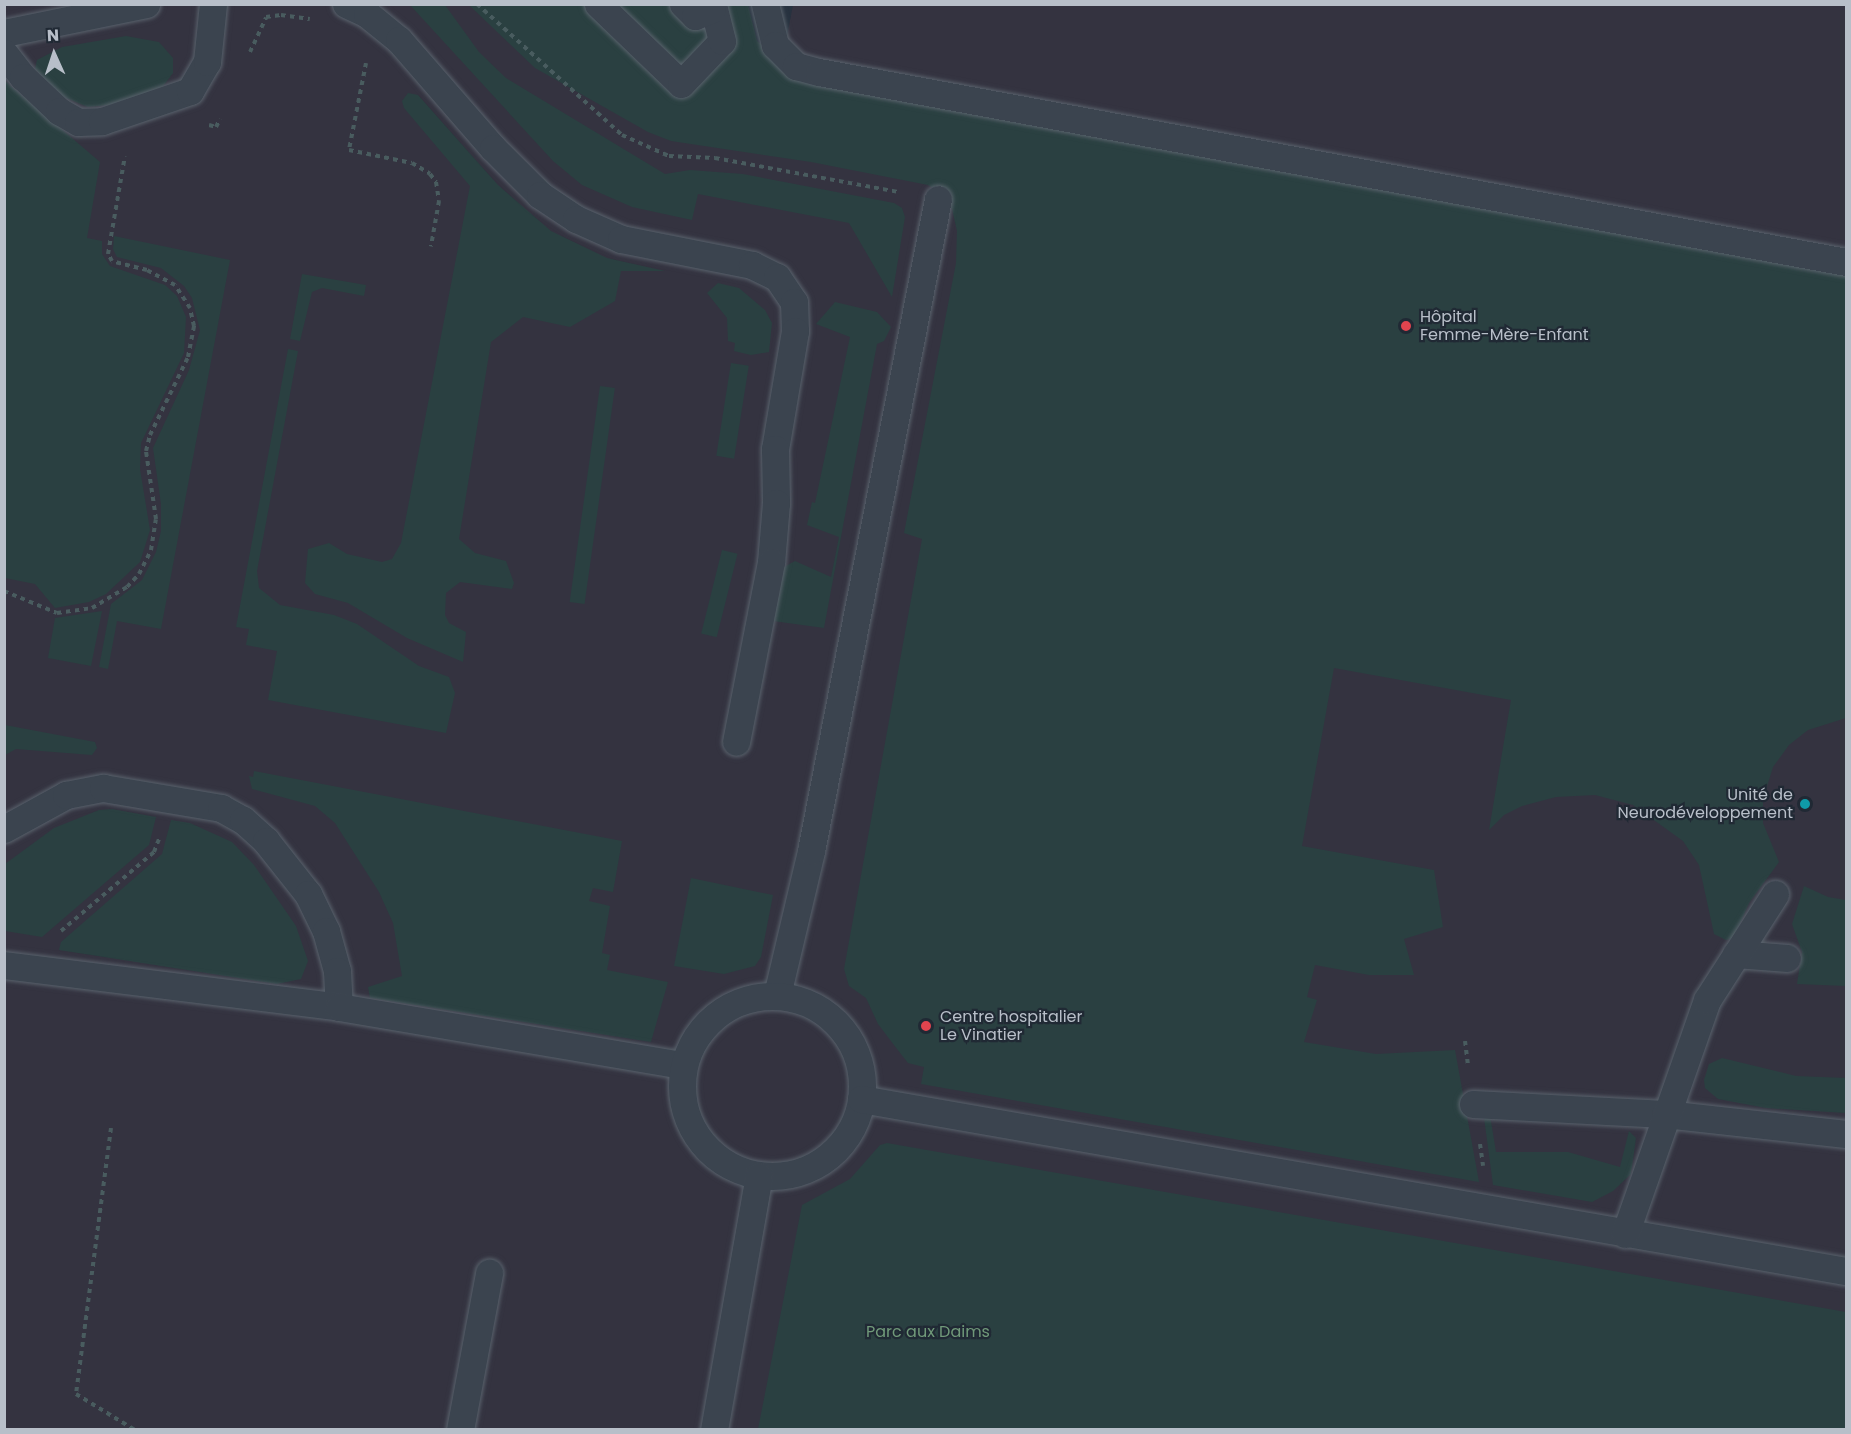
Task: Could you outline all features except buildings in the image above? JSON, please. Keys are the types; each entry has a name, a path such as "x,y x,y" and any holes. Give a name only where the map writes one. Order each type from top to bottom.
{"lane":[{"path":"4,33 146,4"},
{"path":"4,53 23,77 59,111 78,122 102,121 190,90 207,62 213,4"},
{"path":"346,4 367,14 399,40 492,147 540,195 576,219 621,239 752,265 777,277 794,302 795,331 775,448 776,503 771,562 736,742"},
{"path":"598,4 681,84 722,40 713,7 695,16 683,4"},
{"path":"765,4 775,45 796,66 819,72 1846,262"},
{"path":"777,995 813,839 938,200"},
{"path":"4,829 66,795 103,788 141,792 228,812 266,841 308,894 326,931 338,971 339,1006"},
{"path":"1625,1234 1665,1114 1707,1000 1775,894"},
{"path":"1736,954 1787,958"},
{"path":"4,965 339,1006 683,1065"},
{"path":"777,995 813,1005 842,1028 859,1062 861,1100 850,1132 826,1159 794,1174 759,1176 723,1163 696,1138 682,1103 683,1065 701,1028 736,1003 777,995"},
{"path":"861,1100 1846,1271"},
{"path":"1473,1104 1665,1114 1846,1134"},
{"path":"714,1430 759,1176"},
{"path":"460,1430 489,1273"}],"path":[{"path":"477,4 622,135 669,156 715,158 938,200"},
{"path":"248,57 266,17 297,15 316,21"},
{"path":"368,52 349,150 412,163 430,174 436,182 439,201 431,246"},
{"path":"205,124 216,127 220,117"},
{"path":"4,591 57,613 92,608 127,587 139,574 151,550 156,519 146,451 150,435 188,357 194,326 190,308 175,285 154,273 112,261 108,254 127,146"},
{"path":"49,971 52,943 60,932 154,852 162,827"},
{"path":"111,1128 76,1394 135,1430"}],"shaded area":[{"name":"Centre hospitalier Le Vinatier","path":"5,5 517,5 766,145 793,5 1846,5 1846,1429 5,1430"}],"green space":[{"path":"410,5 445,5 479,52 506,78 665,174 690,170 743,174 894,203 902,208 905,217 892,297 849,223 698,194 692,220 632,207 582,185 553,161"},
{"path":"469,5 748,5 757,41 789,67 1846,267 1846,718 1808,730 1789,745 1773,767 1763,799 1763,823 1779,862 1749,903 1734,938 1726,940 1714,934 1699,865 1683,841 1633,805 1595,795 1556,797 1522,806 1504,815 1489,830 1511,700 1334,668 1302,846 1434,870 1443,927 1404,939 1414,975 1369,975 1315,965 1307,997 1317,1000 1304,1042 1376,1054 1455,1050 1479,1182 921,1084 924,1067 908,1063 878,1024 866,998 849,986 844,969 922,539 904,533 956,263 957,231 952,209 942,194 928,185 811,162 671,141 648,132 535,68"},
{"path":"126,36 159,42 173,58 173,73 161,89 110,105 88,107 61,96 35,69 37,60 62,47"},
{"path":"4,80 100,162 87,238 102,241 102,254 110,266 165,285 177,296 186,317 184,353 141,443 140,469 150,530 140,562 106,594 89,602 55,608 35,584 5,578"},
{"path":"408,93 418,95 498,185 551,231 607,258 665,271 621,271 615,301 570,327 523,317 491,342 459,539 475,553 506,561 514,583 512,589 460,582 446,593 445,615 449,623 466,632 463,662 407,638 348,603 315,594 305,583 308,549 329,543 347,554 382,562 392,559 401,543 470,186 404,108 402,101"},
{"path":"114,236 230,260 161,629 117,621 108,669 99,667 111,604 142,580 156,552 161,531 161,504 153,448 189,370 200,330 192,298 184,286 161,268 117,257 113,249"},
{"path":"302,274 366,285 364,296 322,288 312,292 300,341 290,339"},
{"path":"718,283 739,288 765,310 772,323 769,352 751,355 734,351 735,343 728,341 727,318 707,293"},
{"path":"835,302 877,312 891,327 884,341 877,344 824,628 773,621 784,567 795,561 831,577 839,537 807,525 812,502 815,503 850,337 816,324"},
{"path":"288,349 298,351 257,571 259,588 280,605 334,615 357,624 419,666 449,677 455,693 446,733 268,700 277,651 246,645 249,629 236,627"},
{"path":"731,363 749,366 734,459 716,456"},
{"path":"600,386 615,388 585,604 570,602"},
{"path":"722,550 738,554 717,637 701,633"},
{"path":"102,611 91,666 48,658 55,618"},
{"path":"5,725 95,742 97,748 92,755 16,749 5,755"},
{"path":"254,771 622,841 613,892 593,888 589,901 610,906 602,953 610,955 607,970 668,982 651,1042 370,998 368,987 402,976 393,923 379,892 335,823 315,806 252,789 249,776 253,777"},
{"path":"112,809 156,817 149,845 42,937 5,931 5,864 54,828 99,810"},
{"path":"171,820 190,823 232,842 254,865 296,926 308,961 301,979 277,984 59,950 61,942 162,854"},
{"path":"691,878 773,895 761,957 755,966 724,974 674,966"},
{"path":"1804,886 1828,897 1846,900 1846,986 1797,984 1802,952 1792,924"},
{"path":"1722,1058 1796,1076 1846,1078 1846,1113 1766,1108 1718,1099 1705,1088 1704,1080 1709,1064"},
{"path":"1489,1109 1496,1152 1568,1152 1620,1167 1629,1131 1636,1138 1631,1174 1613,1191 1592,1202 1493,1185 1483,1110"},
{"name":"Parc aux Daims","path":"887,1143 1846,1312 1846,1429 758,1429 802,1205 850,1179 880,1145"}],"place":[{"name":"Hôpital Femme-Mère-Enfant","path":"1406,326"},
{"name":"Unité de Neurodéveloppement","path":"1805,804"},
{"name":"Centre hospitalier Le Vinatier","path":"926,1026"}]}
